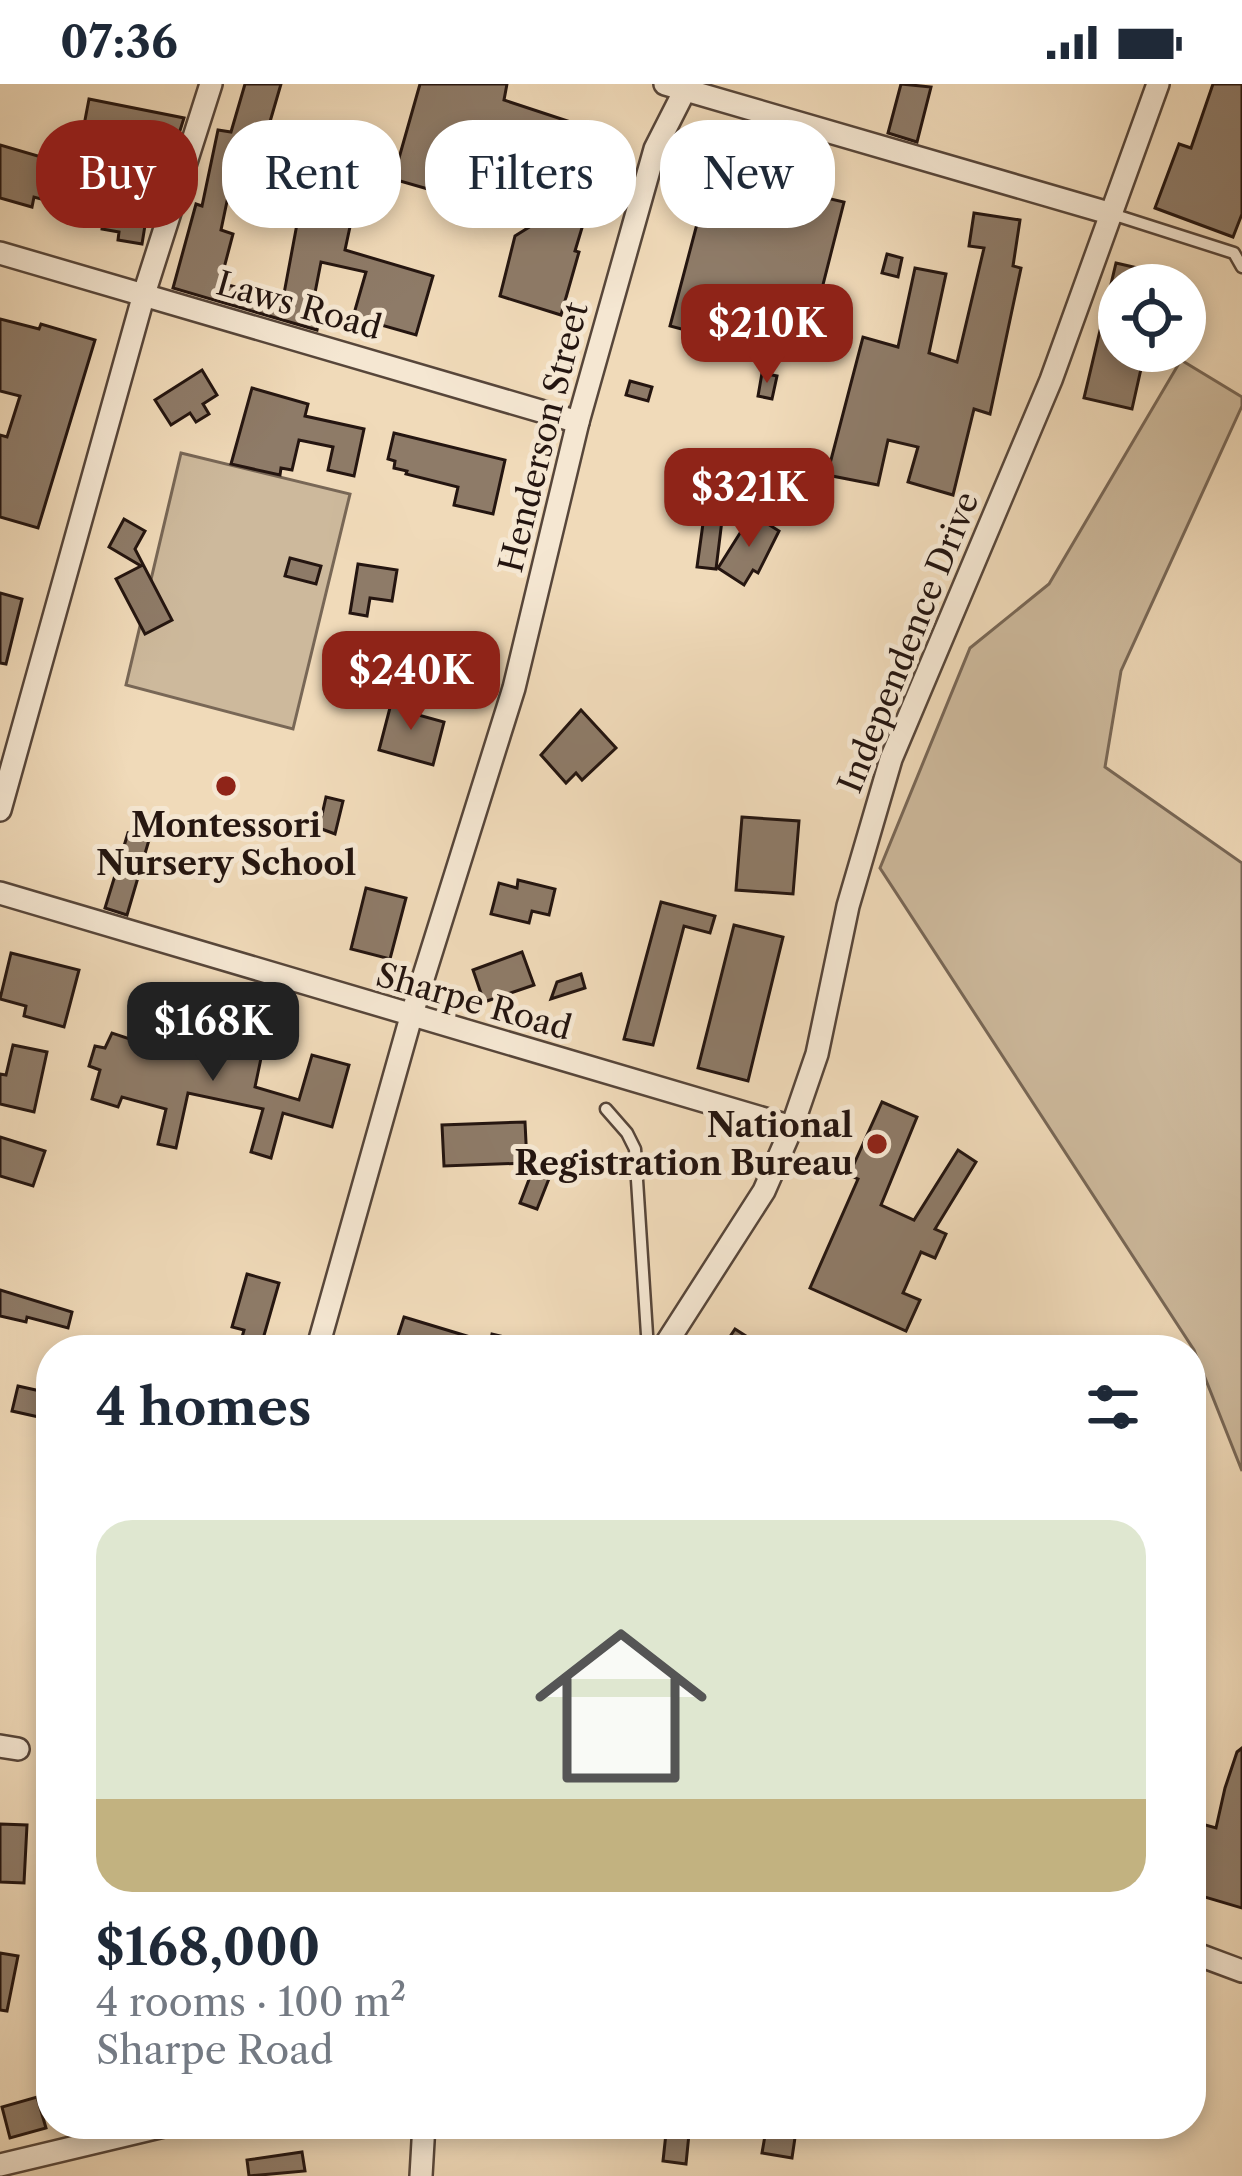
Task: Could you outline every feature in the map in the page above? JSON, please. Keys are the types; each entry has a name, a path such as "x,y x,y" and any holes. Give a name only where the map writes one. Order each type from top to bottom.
{"street":[{"path":"0,810 144,294 211,84"},
{"name":"Independence Drive","path":"672,1335 753,1210 792,1127 817,1054 848,906 891,759 1052,380 1158,84"},
{"path":"680,86 1112,214"},
{"name":"Henderson Street","path":"321,1335 411,1018 514,688 578,422 656,149 680,86"},
{"name":"Laws Road","path":"0,253 578,422"},
{"name":"Sharpe Road","path":"0,893 792,1127"},
{"path":"1206,1958 1242,1971"},
{"path":"0,2165 75,2139"},
{"path":"421,2176 423,2139"}],"lane":[{"path":"1112,214 1234,253 1242,268"},
{"path":"606,1109 635,1149 647,1335"}],"shaded area":[{"path":"1174,372 1201,372 1242,397 1242,406 1121,671 1105,767 1242,863 1242,1471 1206,1380 1206,1335 1184,1335 880,868 970,648 1049,584"},
{"path":"181,453 350,494 293,729 126,685"}],"building":[{"path":"245,84 281,84 270,120 234,120"},
{"path":"420,84 507,84 504,100 565,120 425,120 425,188 401,181 401,151"},
{"path":"901,84 931,87 917,142 888,133"},
{"path":"1213,84 1242,84 1242,214 1233,237 1155,208 1179,144 1191,148"},
{"path":"89,99 184,118 183,120 85,120"},
{"path":"218,130 222,131 221,230 233,234 220,283 283,299 296,228 350,228 345,250 433,276 416,335 353,317 366,272 321,262 313,303 323,305 317,330 173,288 189,228 198,228 198,205 202,206"},
{"path":"0,145 36,155 32,207 0,198"},
{"path":"835,200 844,202 813,324 771,344 760,341 768,313 762,311 766,295 733,287 719,339 670,326 696,228 835,228"},
{"path":"974,213 1020,220 1013,266 1021,268 990,414 974,409 953,495 908,482 918,447 888,440 878,485 827,475 863,337 898,347 915,268 946,274 929,353 957,362 984,248 969,246"},
{"path":"145,228 142,244 118,240 119,232 102,229"},
{"path":"528,228 582,228 561,315 500,296 515,236"},
{"path":"887,254 902,258 898,277 882,273"},
{"path":"0,319 39,329 41,324 95,340 38,528 0,517 0,435 7,437 20,396 0,391"},
{"path":"1098,339 1098,372 1140,372 1132,409 1084,398"},
{"path":"202,370 217,395 203,404 209,414 196,422 190,413 171,425 155,400"},
{"path":"762,373 777,376 772,399 758,396"},
{"path":"630,381 652,387 648,401 626,395"},
{"path":"252,388 308,404 305,416 364,429 354,476 328,470 333,447 299,440 292,470 281,468 280,475 231,464"},
{"path":"394,433 505,460 493,514 454,505 458,487 394,468 395,461 388,459"},
{"path":"705,509 723,512 716,569 697,567"},
{"path":"752,514 779,531 758,573 753,570 744,585 718,568"},
{"path":"124,519 145,531 135,549 172,620 145,634 116,579 141,566 109,547"},
{"path":"290,558 321,566 316,584 285,576"},
{"path":"358,564 397,570 392,601 370,598 367,616 350,613"},
{"path":"0,593 22,599 6,664 0,663"},
{"path":"393,696 414,702 411,713 444,722 433,765 379,750"},
{"path":"581,710 616,748 582,780 576,773 566,783 541,755"},
{"path":"326,797 343,801 335,834 319,828"},
{"path":"742,817 799,821 793,894 736,890"},
{"path":"128,833 149,840 127,915 105,908"},
{"path":"518,880 555,889 549,915 532,911 529,923 491,914 499,883 517,888"},
{"path":"366,888 406,898 390,959 351,949"},
{"path":"661,902 715,916 710,933 684,926 653,1045 624,1039"},
{"path":"734,925 783,937 748,1081 698,1068"},
{"path":"522,952 534,985 484,1002 473,970"},
{"path":"11,953 79,970 64,1027 24,1016 26,1006 0,999"},
{"path":"581,974 585,988 551,999 557,982"},
{"path":"222,1030 265,1039 255,1087 299,1100 312,1055 349,1065 332,1127 283,1113 271,1158 251,1152 263,1109 188,1093 176,1148 158,1144 166,1109 122,1097 118,1107 92,1099 100,1070 89,1066 95,1046 105,1048 112,1033 178,1055 179,1050 216,1059"},
{"path":"13,1045 47,1052 34,1112 0,1104 0,1074 6,1075"},
{"path":"882,1102 917,1117 881,1205 914,1220 958,1150 976,1162 935,1229 946,1234 935,1258 921,1252 903,1293 920,1300 906,1331 810,1288 858,1179 849,1175"},
{"path":"525,1122 527,1163 444,1166 442,1125"},
{"path":"0,1137 45,1151 33,1186 0,1176"},
{"path":"533,1169 550,1176 537,1209 520,1203"},
{"path":"247,1274 279,1283 264,1335 243,1335 244,1330 232,1327"},
{"path":"0,1290 72,1312 68,1328 27,1317 26,1322 0,1316"},
{"path":"404,1317 464,1335 398,1335"},
{"path":"18,1386 36,1390 36,1416 12,1411"},
{"path":"1242,1748 1242,1908 1206,1897 1206,1825 1216,1828"},
{"path":"0,1824 27,1825 24,1883 0,1882"},
{"path":"0,1953 18,1956 7,2011 0,2010"},
{"path":"36,2097 36,2131 10,2138 2,2107"},
{"path":"665,2139 688,2139 686,2164 663,2161"},
{"path":"764,2139 795,2139 792,2158 762,2153"},
{"path":"302,2152 305,2171 249,2176 247,2160"}],"place":[{"name":"Montessori Nursery School","path":"226,786"},
{"name":"National Registration Bureau","path":"877,1144"}]}
